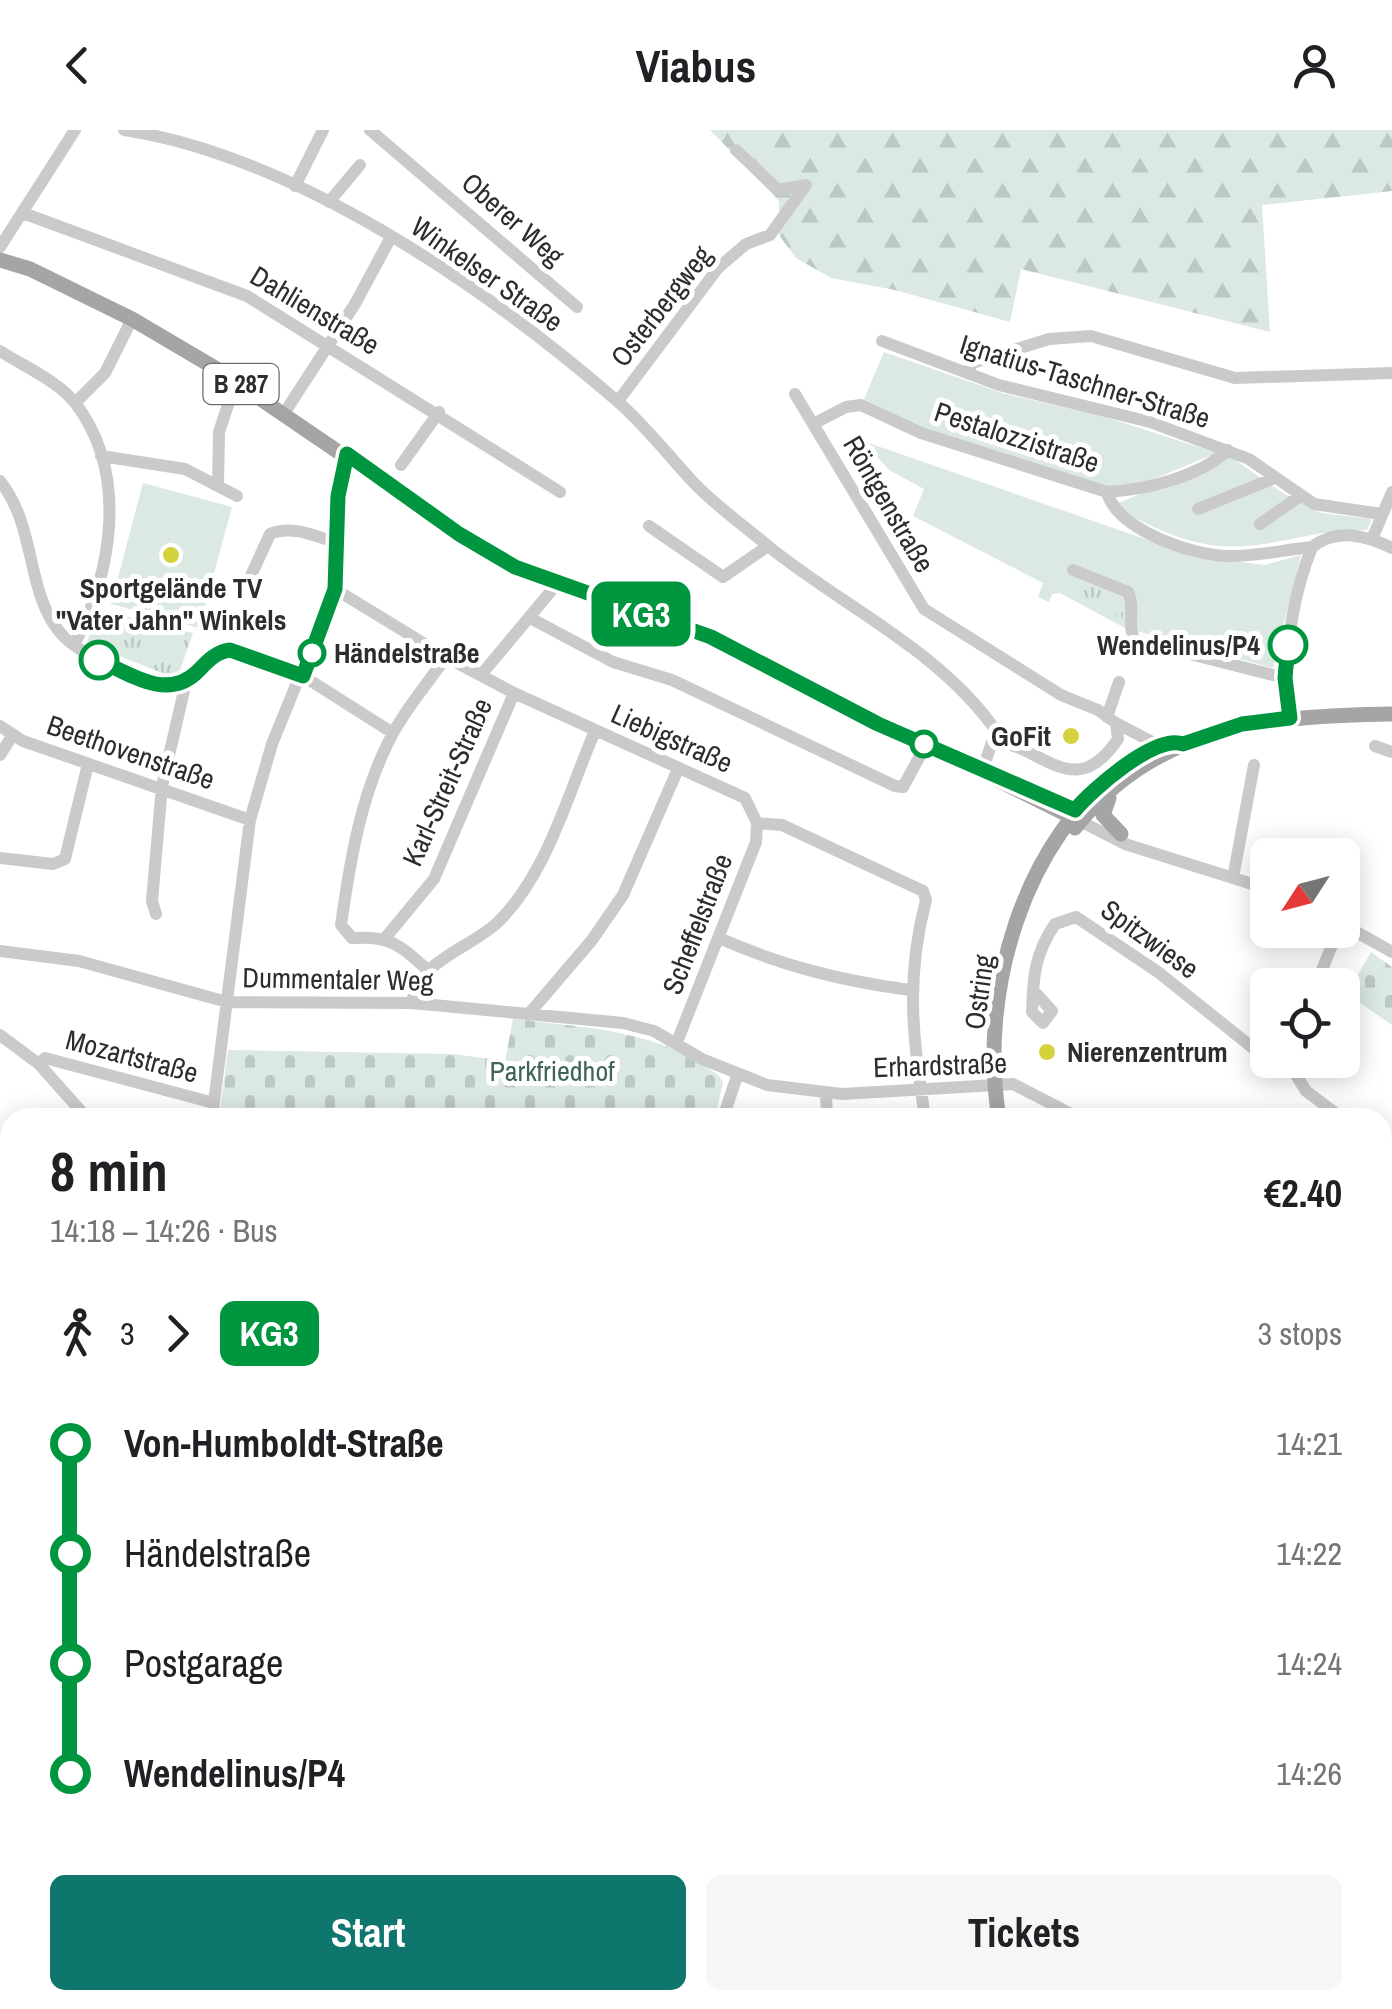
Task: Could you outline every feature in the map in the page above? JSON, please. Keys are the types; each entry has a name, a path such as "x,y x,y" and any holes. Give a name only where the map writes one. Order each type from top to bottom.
{"main road":[{"name":"B 287","path":"0,260 30,269 132,319 236,381 483,550 556,585 711,637 926,745 1078,815"},
{"name":"Ostring","path":"1078,815 1183,744 1242,724 1392,714"},
{"name":"Ostring","path":"998,1108 997,1015 1008,954 1037,879 1078,815 1115,773 1174,740 1183,744"},
{"path":"1126,838 1102,810 1128,778"}],"street":[{"path":"0,247 58,150 75,130"},
{"name":"Winkelser Straße","path":"124,130 183,142 294,186 329,202 444,270 618,401 697,486 768,546 935,670 983,712 996,731 994,740"},
{"path":"294,186 323,130"},
{"name":"Oberer Weg","path":"370,130 577,307"},
{"name":"Osterbergweg","path":"618,401 718,268 746,244 770,235 806,185 778,190 736,150"},
{"path":"329,202 360,165"},
{"name":"Dahlienstraße","path":"23,213 204,276 247,296 439,412 560,492"},
{"path":"285,412 329,346 391,237"},
{"path":"75,402 105,373 132,319"},
{"path":"966,372 972,363 1070,336 1091,336 1250,380 1392,373"},
{"name":"Ignatius-Taschner-Straße","path":"882,341 998,385 1150,422 1249,460 1300,496 1338,510 1381,514"},
{"path":"0,352 75,402 100,456 107,491 108,558 74,645"},
{"path":"218,484 219,432 236,381"},
{"name":"Röntgenstraße","path":"796,394 924,609 1060,695 1160,746"},
{"name":"Pestalozzistraße","path":"814,424 846,406 862,405 920,433 1107,492 1113,510 1131,524 1162,539 1220,556 1312,547 1340,535 1372,538"},
{"path":"401,465 439,412"},
{"path":"1107,492 1134,491 1207,464 1228,450"},
{"path":"213,1108 250,820 272,744 303,676 335,589 340,544 338,496 347,454"},
{"path":"100,456 171,466 218,484 236,496"},
{"path":"1198,510 1272,479"},
{"path":"0,481 28,534 44,599 57,629 74,645 149,683 161,686 186,682"},
{"path":"1392,492 1372,538 1392,548"},
{"path":"1260,524 1300,496"},
{"path":"649,526 723,577 768,546"},
{"path":"249,580 270,534 277,530 340,544"},
{"path":"1290,718 1285,678 1294,603 1312,547"},
{"path":"1073,570 1128,592 1134,604 1130,629 1135,640 1285,678"},
{"path":"482,676 556,585"},
{"name":"Liebigstraße","path":"335,589 446,658 514,693 745,798 757,823"},
{"path":"530,618 613,662 672,680 895,786 903,787 909,780 926,745"},
{"path":"156,914 152,901 162,786 186,682 212,657 230,650 303,676 393,733"},
{"path":"429,971 386,937 352,938 341,925 350,857 393,733 446,658"},
{"path":"986,772 994,740 1014,743 1047,764 1078,770 1109,752 1118,739 1111,720 1119,682"},
{"name":"Karl-Streit-Straße","path":"386,937 434,878 514,693"},
{"name":"Beethovenstraße","path":"0,726 12,736 250,820"},
{"path":"412,1003 419,978 500,920 528,885 595,731"},
{"path":"0,754 12,736"},
{"path":"1375,746 1392,752"},
{"path":"0,858 52,864 65,859 88,764"},
{"path":"1233,878 1254,765"},
{"path":"528,1015 592,940 623,895 678,769"},
{"path":"1078,815 1126,838 1250,883"},
{"path":"757,823 782,825 922,890 926,900 910,990 923,1108"},
{"name":"Scheffelstraße","path":"677,1042 756,842 757,823"},
{"name":"Spitzwiese","path":"1033,990 1035,963 1046,936 1061,920 1076,918 1158,972 1250,1046"},
{"path":"1360,934 1392,952"},
{"path":"720,938 776,963 845,981 910,990"},
{"name":"Dummentaler Weg","path":"0,952 79,962 227,1002 412,1003 622,1023 677,1042 737,1076"},
{"path":"0,1035 39,1064 78,1108"},
{"name":"Mozartstraße","path":"39,1064 46,1058 207,1108"},
{"path":"726,1108 737,1076"},
{"name":"Erhardstraße","path":"737,1076 767,1085 826,1092 920,1091 1013,1084 1063,1108"},
{"path":"1297,1078 1306,1091 1329,1108"},
{"path":"826,1092 827,1108"}],"green space":[{"path":"710,130 1392,130 1392,191 1262,205 1270,332 1021,269 1010,322 895,290 831,278 796,258 779,235 779,201"},
{"path":"884,352 1002,393 1099,415 1217,453 1132,488 1108,487 921,428 864,399"},
{"path":"863,441 1194,556 1265,565 1301,555 1273,668 1125,628 1060,593 1052,594 1049,602 1038,597 1043,583 913,516 924,489 889,470"},
{"path":"1231,457 1283,493 1321,513 1372,519 1367,530 1266,544 1219,546 1163,531 1116,504"},
{"name":"Sportgelände TV \"Vater Jahn\" Winkels","path":"143,483 232,507 199,628 111,604"},
{"path":"1079,577 1126,603 1122,619 1068,590"},
{"path":"97,609 193,633 177,679 87,643"},
{"path":"1371,952 1392,967 1392,1025 1360,1003 1360,971"},
{"name":"Parkfriedhof","path":"513,1019 647,1040 696,1060 723,1083 717,1108 220,1108 228,1050 453,1054 505,1061"}],"bus line":[{"name":"KG3","path":"99,660 161,686 186,682 220,651 230,650 303,676 335,589 340,544 338,496 347,454 429,514 515,567 556,585 711,637 878,724 1075,810 1115,773 1174,740 1183,744 1242,724 1290,718 1285,678 1288,645"}],"place":[{"name":"Sportgelände TV \"Vater Jahn\" Winkels","path":"171,555"},
{"name":"Wendelinus/P4","path":"1288,645"},
{"name":"Händelstraße","path":"312,653"},
{"name":"GoFit","path":"1071,736"},
{"name":"Nierenzentrum","path":"1047,1052"}]}
